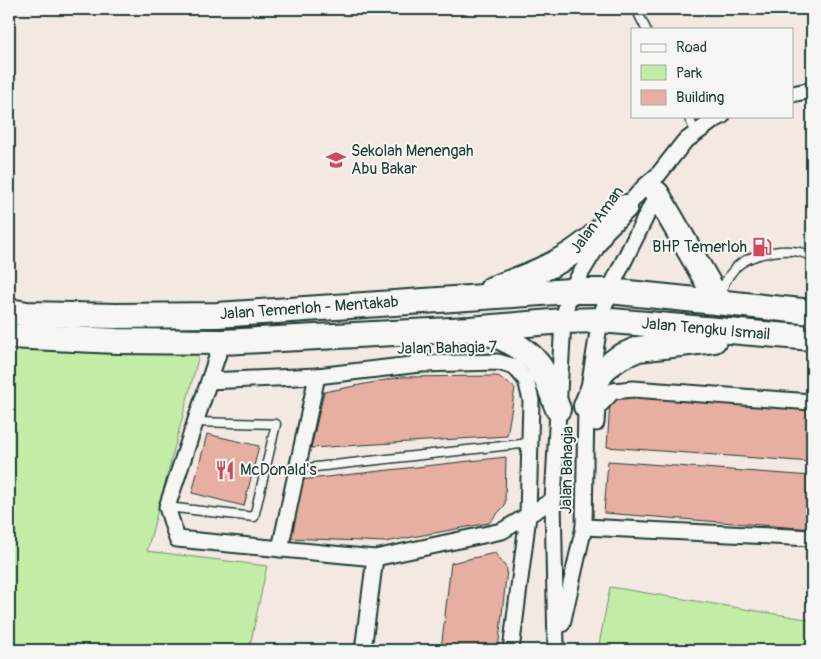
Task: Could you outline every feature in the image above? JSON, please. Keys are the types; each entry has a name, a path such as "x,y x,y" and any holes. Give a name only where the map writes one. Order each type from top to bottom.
{"main road":[{"path":"658,185 718,302"},
{"path":"464,298 513,281 558,262 582,246 625,207"},
{"name":"Jalan Temerloh - Mentakab","path":"9,311 27,314 116,316 217,315 570,291 609,291"},
{"name":"Jalan Tengku Ismail","path":"609,291 812,312"},
{"name":"Jalan Temerloh - Mentakab","path":"9,336 117,341 222,342 600,320"},
{"name":"Jalan Tengku Ismail","path":"600,320 812,338"},
{"path":"470,329 492,334 515,345 537,363 558,409"},
{"path":"586,406 595,384 605,368 620,357 638,349 758,334"}],"street":[{"path":"794,94 812,90"},
{"path":"658,185 684,142 719,118"},
{"name":"Jalan Aman","path":"570,291 604,236 625,207 644,187 658,185"},
{"name":"Jalan Bahagia","path":"556,649 588,527 586,406 600,320 609,291 658,185"},
{"name":"Jalan Bahagia","path":"556,649 553,500 563,321 570,291"},
{"path":"418,332 420,364"},
{"path":"222,342 167,507 177,539 375,558 502,531 553,500"},
{"name":"Jalan Bahagia 7","path":"209,381 316,376 420,364 498,362 515,367 526,380 531,400 528,516 511,650"},
{"path":"280,549 316,376"},
{"path":"812,402 633,389 613,391 597,408 588,527 812,538"},
{"path":"363,650 375,558"}],"lane":[{"path":"636,9 646,28"},
{"path":"689,118 696,133"},
{"path":"718,302 723,285 736,267 758,255 783,250 806,254 812,257"},
{"path":"167,507 254,517 276,424 196,422"},
{"path":"298,469 530,443"}],"green space":[{"path":"9,349 199,355 147,551 267,566 249,650 9,650"},
{"path":"610,587 812,620 812,650 598,650"}],"building":[{"path":"498,376 515,388 507,436 311,448 324,392 401,377"},
{"path":"621,395 812,409 812,462 607,447 610,403"},
{"name":"McDonald's","path":"207,434 259,446 244,506 192,493"},
{"path":"506,457 505,505 489,523 385,542 288,538 300,480"},
{"path":"608,461 812,476 812,529 604,513"},
{"path":"495,553 507,569 498,650 441,650 451,563"}],"place":[{"name":"Sekolah Menengah Abu Bakar","path":"336,160"},
{"name":"BHP Temerloh","path":"762,247"},
{"name":"McDonald's","path":"225,470"}]}
